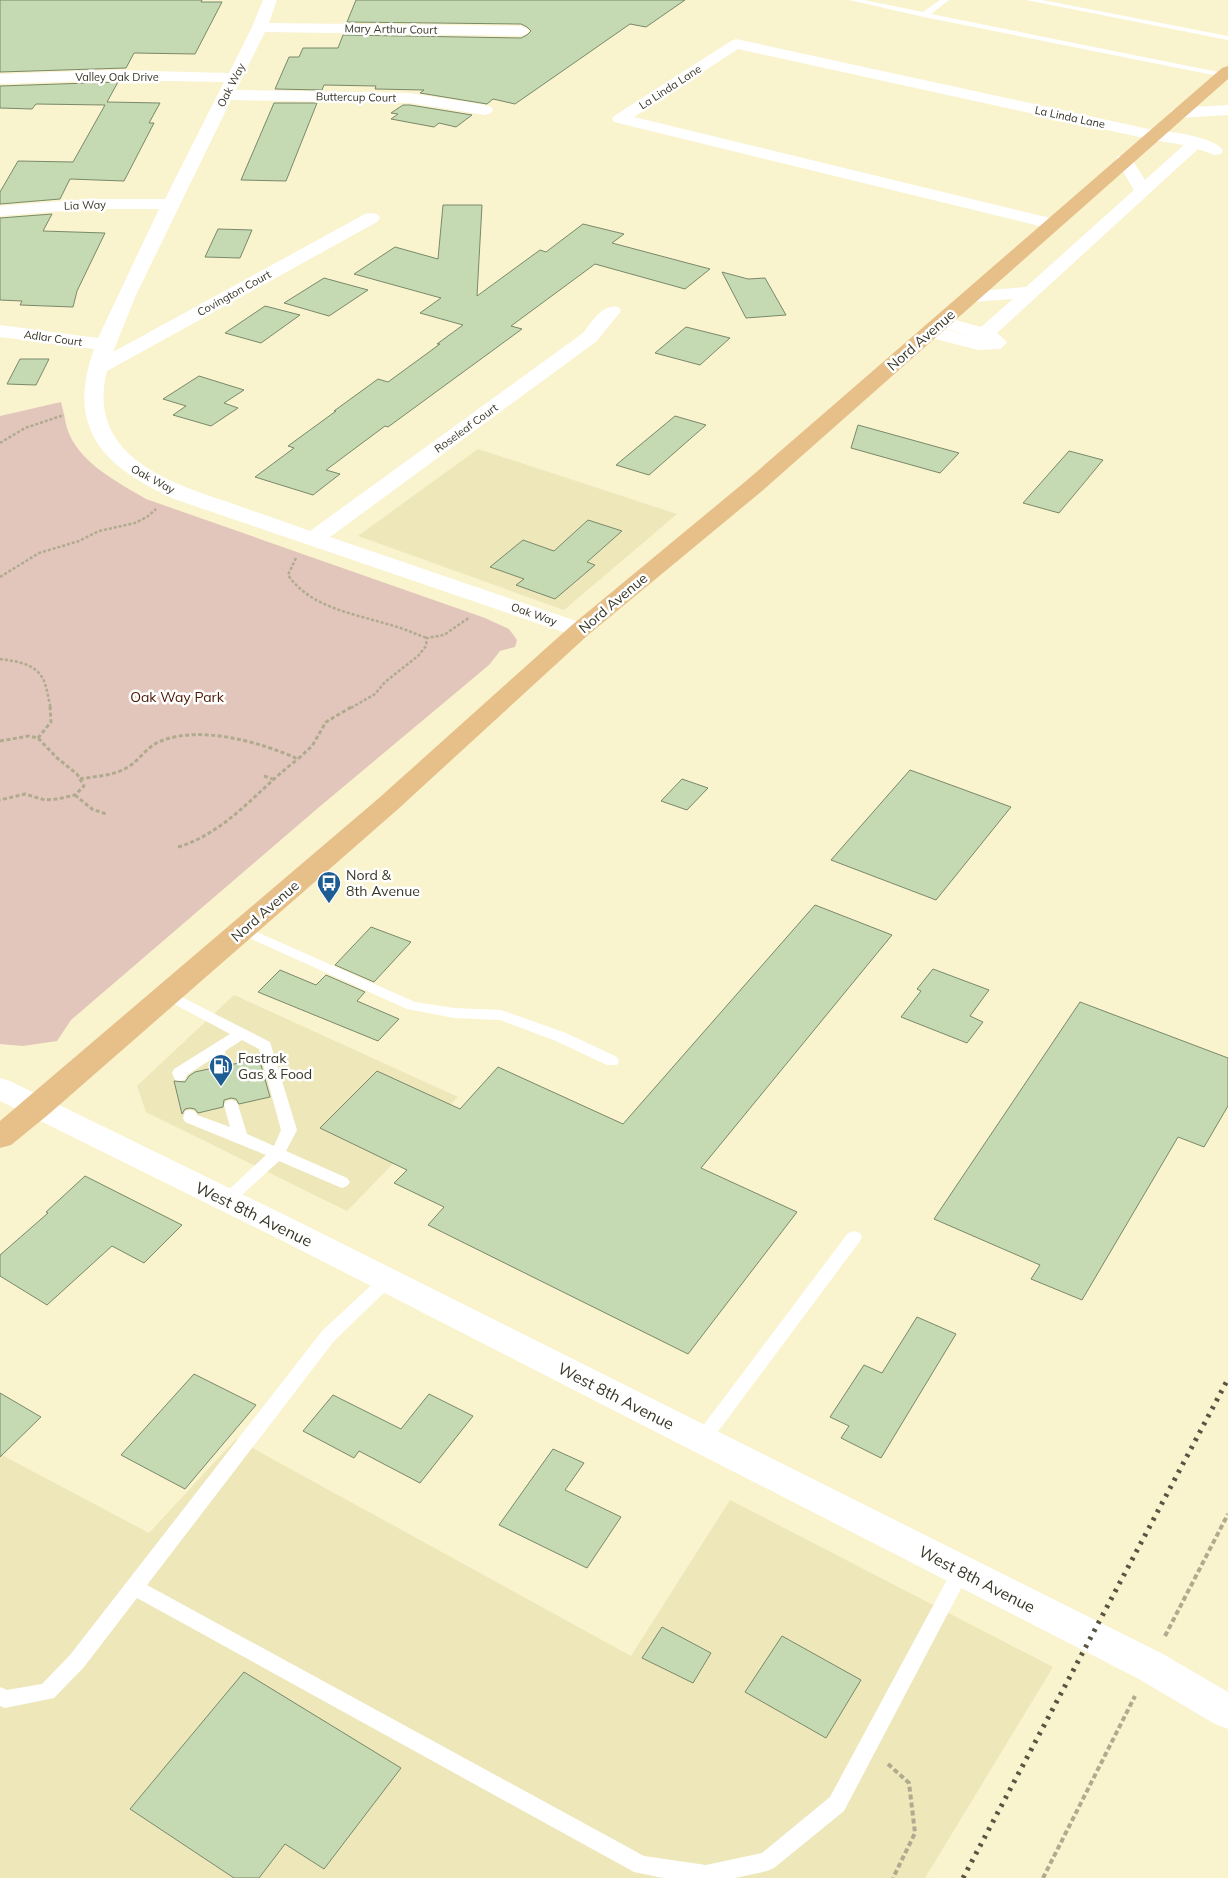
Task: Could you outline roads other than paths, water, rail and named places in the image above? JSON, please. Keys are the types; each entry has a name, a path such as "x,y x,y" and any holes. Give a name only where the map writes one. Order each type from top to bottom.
{"main road":[{"name":"Nord Avenue","path":"0,1137 38,1108 388,804 580,630 754,486 1124,160 1226,73"}],"street":[{"name":"Oak Way","path":"270,0 260,26 170,204 106,345 98,368 93,394 96,421 114,452 134,471 182,494 306,546 580,630"},
{"name":"Mary Arthur Court","path":"260,26 521,31"},
{"name":"La Linda Lane","path":"1052,224 620,119 736,44 1153,135"},
{"name":"Valley Oak Drive","path":"0,79 112,75 230,86"},
{"name":"Buttercup Court","path":"230,86 410,98 485,110"},
{"path":"1178,113 1228,111"},
{"path":"936,327 978,344 992,340 1031,292 1228,111"},
{"path":"1153,135 1164,142 1193,145 1222,152"},
{"path":"1124,160 1143,191"},
{"name":"Lia Way","path":"0,211 88,204 170,204"},
{"name":"Covington Court","path":"98,368 371,218"},
{"path":"971,296 1031,292"},
{"name":"Roseleaf Court","path":"306,546 590,338 612,311"},
{"name":"Adlar Court","path":"0,331 106,345"},
{"name":"West 8th Avenue","path":"0,1088 387,1280 1150,1666 1228,1712"}],"lane":[{"path":"854,0 1226,73"},
{"path":"924,15 945,0"},
{"path":"1030,0 1228,38"},
{"path":"243,930 412,1006 454,1013 501,1015 561,1037 612,1061"},
{"path":"168,995 265,1046 289,1130 278,1154 226,1201"},
{"path":"180,1076 179,1073 241,1034"},
{"path":"217,1049 221,1067"},
{"path":"231,1106 240,1137"},
{"path":"190,1115 190,1118 240,1137 342,1182"},
{"path":"702,1440 854,1237"},
{"path":"0,1696 5,1699 47,1692 77,1661 328,1336 387,1280"},
{"path":"134,1587 641,1865 706,1876 767,1861 837,1804 961,1571"}],"railway":[{"path":"963,1878 1228,1379"}],"place":[{"name":"Nord & 8th Avenue","path":"329,904"},
{"name":"Fastrak Gas & Food","path":"221,1087"}],"park label":[{"name":"Oak Way Park","path":"177,697"}]}
